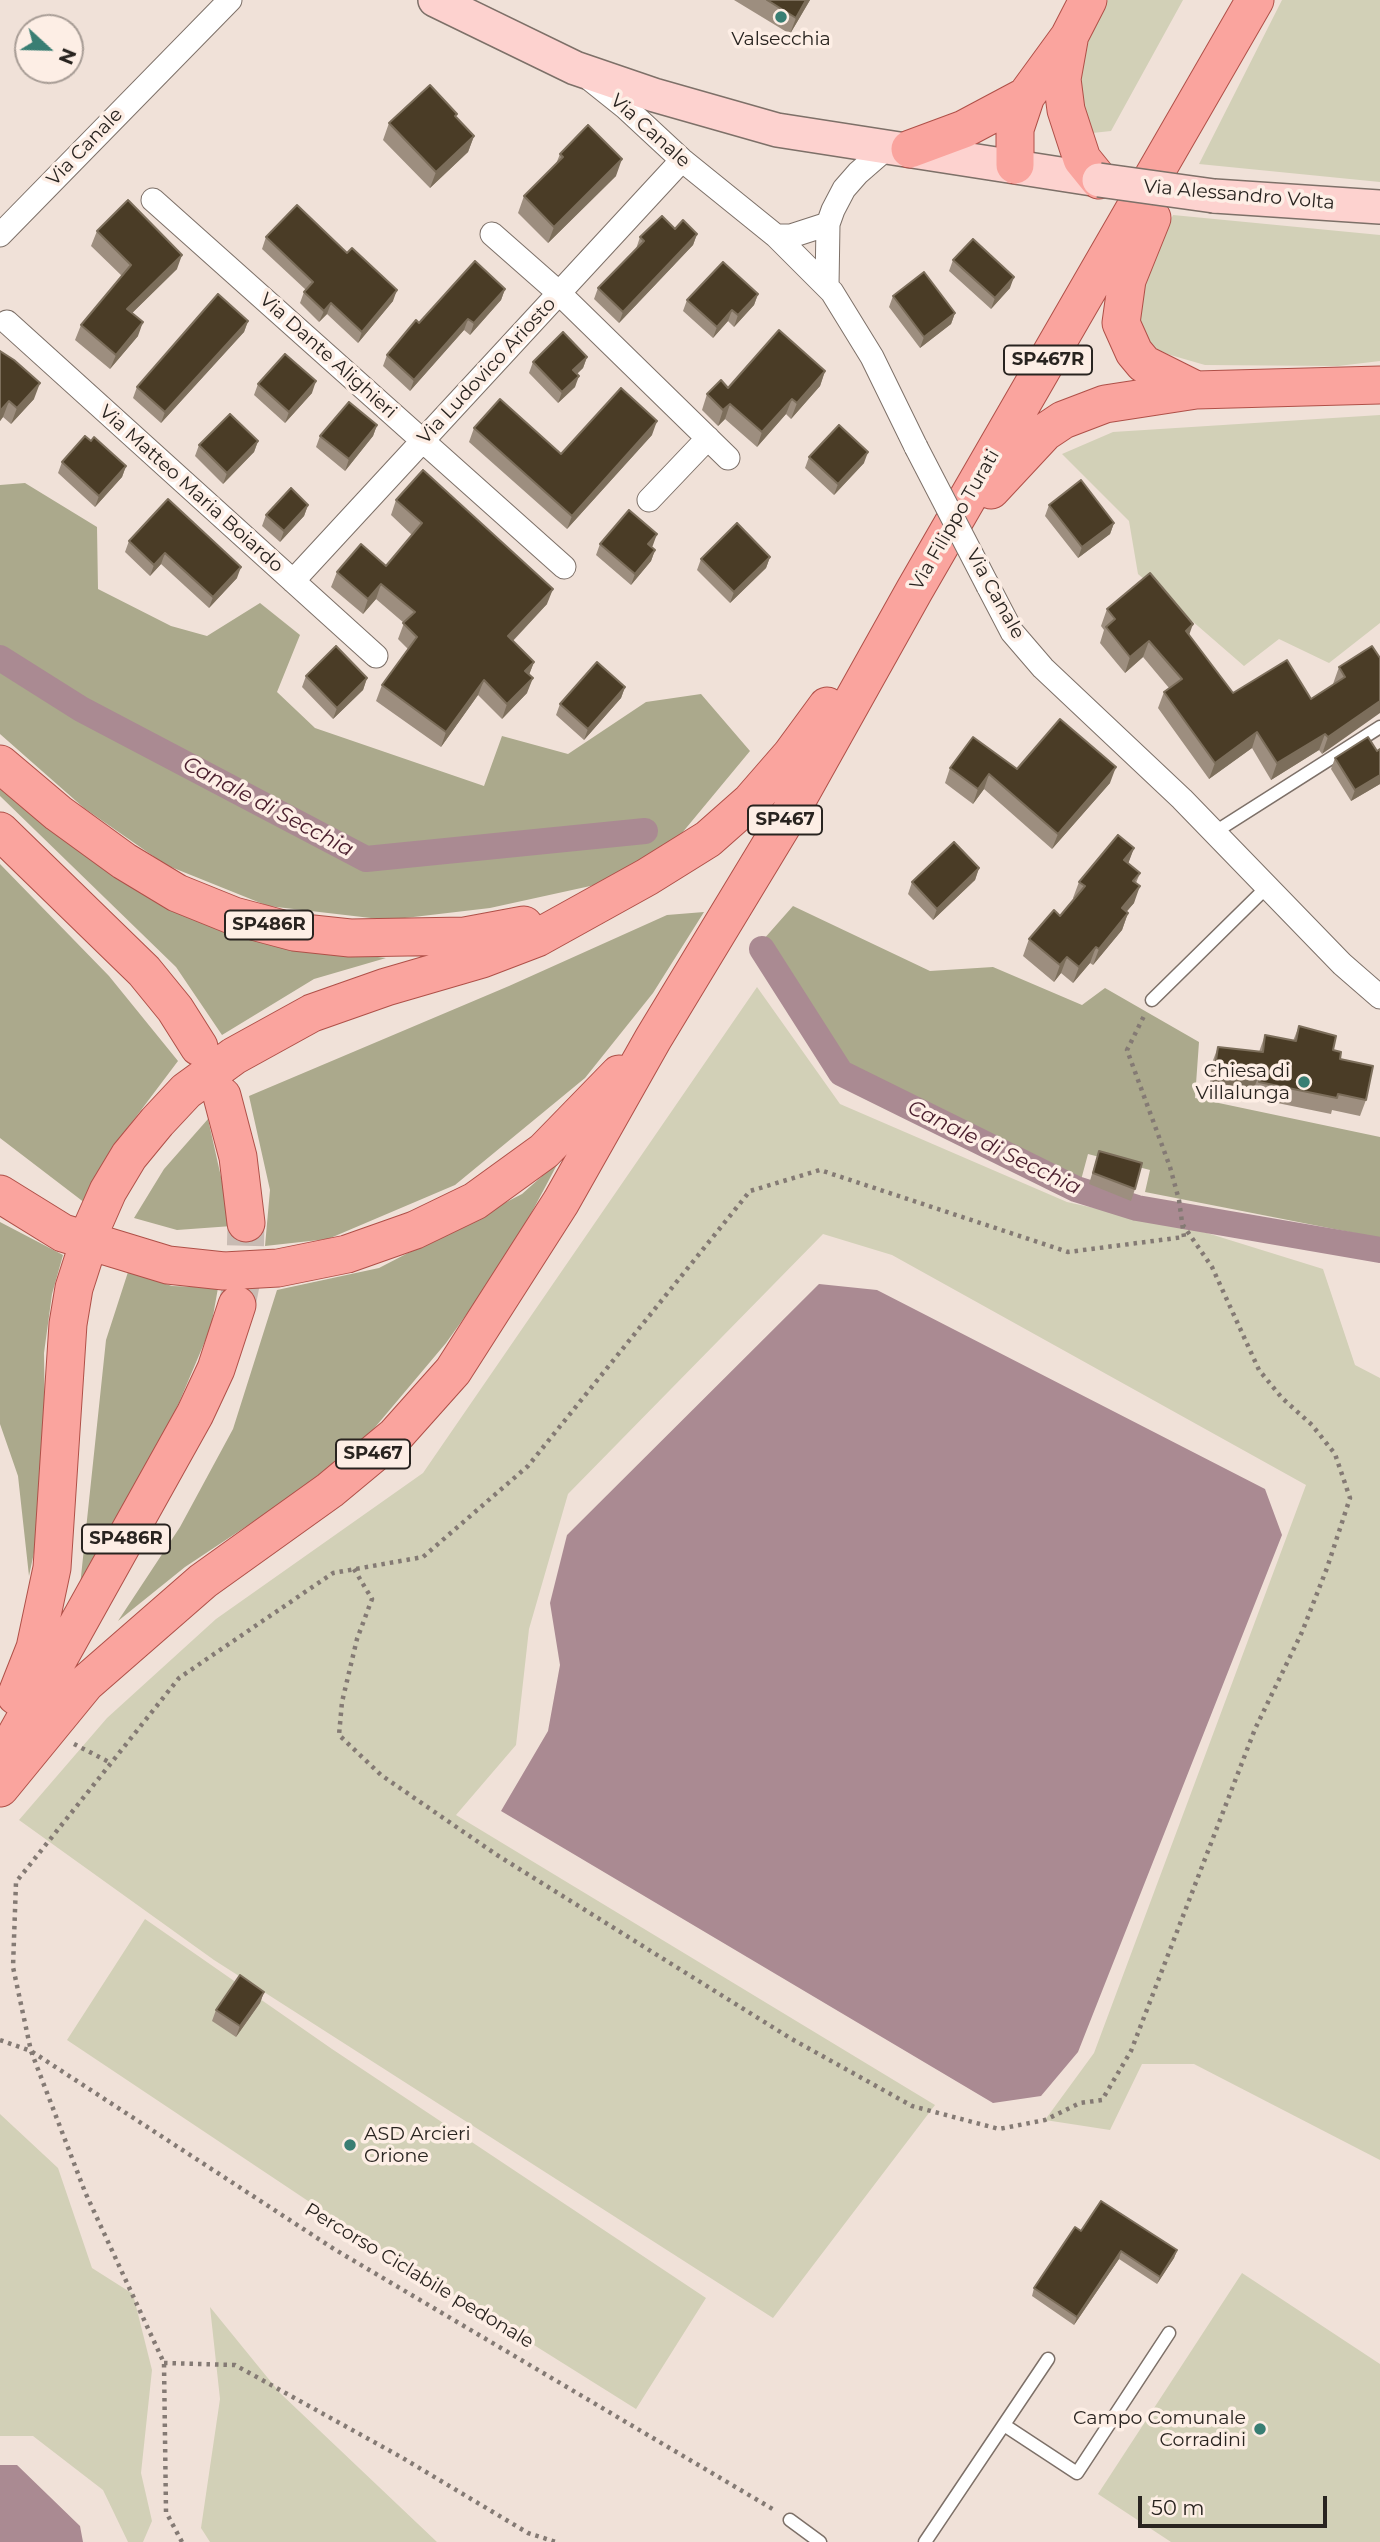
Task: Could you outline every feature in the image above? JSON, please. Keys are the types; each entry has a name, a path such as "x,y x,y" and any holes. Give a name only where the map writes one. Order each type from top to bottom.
{"main road":[{"name":"Via Canale","path":"435,0 575,68 654,95 777,130 1015,164 1099,180"},
{"path":"1015,164 1015,129 1026,96 1069,37 1088,0"},
{"name":"Via Filippo Turati","path":"653,1039 791,811 912,594 1255,0"},
{"path":"1015,164 1045,121 1062,79 1069,37"},
{"path":"1062,79 1066,110 1074,138 1082,159 1099,180"},
{"path":"900,147 964,129 1026,96"},
{"path":"1186,123 1171,172 1127,280 1121,323 1134,352 1144,364 1196,390"},
{"name":"Via Alessandro Volta","path":"1099,180 1214,196 1380,207"},
{"path":"0,1729 19,1690 46,1607 52,1568 68,1324 74,1289 89,1241 122,1168 157,1122 186,1091 234,1056 312,1013 386,987 482,959 537,938 647,877 708,839 751,801 791,755 912,594 957,529 1045,432 1063,420 1105,404 1196,390 1380,384"},
{"name":"SP486R","path":"0,764 58,813 149,877 202,905 294,932 350,938 465,936 583,911"},
{"path":"0,831 144,971 175,1009 199,1046"},
{"path":"0,1194 63,1233 168,1265 224,1271 264,1268 347,1254 415,1230 475,1201 544,1151 653,1039"},
{"name":"SP467","path":"0,1788 86,1683 203,1581 330,1490 395,1436 453,1371 561,1202 653,1039"},
{"path":"222,1096 238,1157 246,1223"},
{"name":"SP486R","path":"0,1767 195,1414 216,1369 237,1305"}],"street":[{"name":"Via Canale","path":"0,235 230,0"},
{"name":"Via Canale","path":"575,68 776,236 827,286 860,335 1012,632 1043,668 1215,832 1342,964 1380,997"},
{"path":"827,286 828,224 844,189 900,147"},
{"name":"Via Ludovico Ariosto","path":"293,580 682,160"},
{"name":"Via Dante Alighieri","path":"153,200 564,567"},
{"path":"776,236 791,236 828,224"},
{"path":"492,234 559,293 728,458"},
{"name":"Via Matteo Maria Boiardo","path":"6,322 376,656"},
{"path":"649,500 708,438"}],"lane":[{"path":"1215,832 1380,727"},
{"path":"1152,1000 1268,886"},
{"path":"1004,2425 1077,2473 1169,2333"},
{"path":"925,2542 1048,2359"},
{"path":"790,2520 820,2542"}],"path":[{"path":"182,2542 166,2512 164,2363 85,2192 31,2051 13,1967 16,1882 178,1678 332,1573 423,1557 528,1466 750,1191 820,1170 1069,1252 1184,1237 1179,1200 1127,1049 1152,1000"},
{"path":"354,1569 372,1600 348,1677 339,1735 381,1775 497,1855 790,2038 912,2106 999,2129 1045,2120 1080,2103 1102,2100 1131,2051 1255,1729 1302,1632 1328,1568 1350,1498 1335,1454 1312,1425 1282,1398 1259,1370 1212,1267 1181,1221"},
{"path":"67,1741 111,1763"},
{"name":"Percorso Ciclabile pedonale","path":"0,2040 31,2051 334,2249 790,2520"},
{"path":"164,2363 235,2365 401,2457 528,2533 556,2542"}],"shaded area":[{"path":"1108,0 1183,0 1111,131 1083,134 1076,58"},
{"path":"1282,0 1380,0 1380,182 1199,164"},
{"path":"1173,215 1380,235 1380,361 1338,366 1205,365 1153,350 1138,319 1138,288"},
{"path":"1380,415 1380,623 1329,663 1279,639 1244,666 1138,574 1129,521 1062,454 1113,432"},
{"path":"25,483 97,527 98,589 171,626 207,636 260,603 300,635 277,692 315,728 484,786 502,736 568,754 646,702 701,694 750,751 682,833 604,883 490,908 388,920 268,906 166,865 84,808 0,734 0,485"},
{"path":"0,786 329,951 386,958 314,979 222,1035 176,967 0,796"},
{"path":"0,864 109,976 178,1061 126,1130 85,1203 0,1138"},
{"path":"793,906 930,971 993,967 1082,1005 1105,988 1199,1042 1195,1098 1380,1137 1380,1238 1145,1192 1150,1170 1088,1154 1081,1180 845,1065 763,940"},
{"path":"704,912 653,993 585,1078 455,1185 328,1239 265,1246 270,1190 249,1096 509,986 667,915"},
{"path":"757,987 840,1104 1067,1202 1207,1233 1323,1269 1355,1365 1380,1378 1380,2160 1194,2064 1142,2064 1110,2130 1045,2120 1094,2053 1306,1485 892,1255 823,1234 568,1494 529,1629 516,1745 456,1815 935,2105 773,2318 214,1960 19,1820 107,1718 216,1619 423,1473"},
{"path":"208,1119 232,1226 177,1230 134,1218 164,1169"},
{"path":"559,1161 509,1255 446,1343 366,1438 289,1498 185,1567 118,1621 180,1527 233,1429 277,1290 379,1268 522,1194"},
{"path":"0,1222 63,1255 52,1294 44,1353 45,1427 40,1524 29,1576 18,1476 0,1424"},
{"path":"128,1272 172,1286 218,1288 211,1327 175,1412 80,1586 106,1340"},
{"path":"819,1284 877,1290 1265,1489 1282,1535 1078,2052 1041,2096 993,2103 501,1811 548,1731 560,1665 550,1603 567,1535"},
{"name":"ASD Arcieri Orione","path":"145,1919 332,2049 706,2298 636,2409 368,2241 67,2040"},
{"path":"0,2114 58,2168 92,2268 133,2294 152,2370 141,2473 152,2521 143,2542 128,2542 103,2490 33,2436 0,2436"},
{"name":"Campo Comunale Corradini","path":"1242,2273 1380,2364 1380,2542 1171,2542 1098,2494"},
{"path":"210,2307 280,2393 437,2542 210,2542 201,2528 220,2399"},
{"path":"0,2465 17,2465 80,2526 83,2542 0,2542"}],"building":[{"path":"767,0 806,0 796,18"},
{"path":"430,85 474,136 436,172 389,123"},
{"path":"588,125 622,159 554,227 524,196 563,157 560,154"},
{"path":"128,200 182,255 127,309 143,322 116,355 81,325 131,265 97,231"},
{"path":"297,205 347,253 352,248 397,290 362,332 331,303 324,311 304,292 313,282 266,237"},
{"path":"662,216 675,229 683,220 697,234 623,312 598,288 644,241 640,237"},
{"path":"973,239 1014,277 995,298 953,260"},
{"path":"475,261 505,289 474,323 468,319 414,380 387,355 416,320 419,323"},
{"path":"723,262 758,294 738,315 732,310 717,327 687,300"},
{"path":"924,272 955,313 924,337 893,296"},
{"path":"218,294 248,321 165,412 137,387"},
{"path":"779,330 825,371 797,403 792,399 762,432 730,404 723,410 707,394 721,380 728,388"},
{"path":"563,332 587,357 573,370 579,376 562,392 533,362"},
{"path":"0,351 40,383 17,408 9,401 0,411"},
{"path":"285,354 316,381 289,412 258,384"},
{"path":"621,388 657,421 572,516 474,428 500,399 561,454"},
{"path":"349,402 377,425 349,459 320,436"},
{"path":"230,414 258,441 227,473 199,445"},
{"path":"839,425 868,452 838,484 809,457"},
{"path":"85,436 91,441 94,437 126,466 99,496 62,462"},
{"path":"423,470 553,589 508,636 534,662 525,671 533,678 507,704 484,680 446,732 382,685 417,637 403,623 415,612 381,584 368,599 337,572 361,544 386,566 422,523 396,500"},
{"path":"1081,480 1114,523 1082,547 1049,505"},
{"path":"291,488 308,505 284,531 266,515"},
{"path":"168,499 241,567 213,597 165,553 154,565 129,541"},
{"path":"629,510 657,534 648,544 655,550 635,574 600,544"},
{"path":"737,523 770,557 734,592 701,559"},
{"path":"1150,573 1193,624 1186,631 1233,693 1287,660 1311,699 1345,677 1339,667 1372,646 1380,658 1380,701 1328,737 1325,734 1277,763 1257,732 1215,763 1164,692 1182,679 1149,641 1130,657 1106,627 1115,619 1107,609"},
{"path":"336,646 367,678 337,708 306,676"},
{"path":"597,662 625,687 588,729 560,704"},
{"path":"1060,719 1116,767 1058,834 989,774 978,789 950,768 973,737 1017,769"},
{"path":"1368,737 1377,751 1380,749 1380,775 1355,790 1335,758"},
{"path":"1118,835 1134,848 1124,860 1140,873 1133,881 1140,886 1122,908 1128,913 1099,949 1096,947 1079,967 1067,957 1060,965 1029,939 1054,910 1060,916 1085,886 1079,882"},
{"path":"954,842 979,868 937,909 912,882"},
{"path":"1299,1026 1336,1036 1333,1050 1341,1052 1340,1059 1373,1066 1366,1100 1338,1094 1337,1098 1259,1082 1260,1072 1215,1067 1218,1047 1263,1052 1265,1035 1296,1041"},
{"path":"1099,1151 1142,1163 1135,1189 1093,1173"},
{"path":"240,1975 264,1992 240,2026 216,2010"},
{"path":"1101,2201 1177,2250 1160,2277 1121,2251 1077,2317 1034,2288 1075,2227 1081,2231"}],"waterway":[{"name":"Canale di Secchia","path":"0,658 81,709 366,859 645,831"},
{"name":"Canale di Secchia","path":"762,949 841,1073 1076,1189 1137,1208 1380,1250"}],"tunnel":[{"path":"238,1300 245,1264 246,1223"}],"place":[{"name":"Valsecchia","path":"781,17"},
{"name":"Chiesa di Villalunga","path":"1304,1082"},
{"name":"ASD Arcieri Orione","path":"350,2145"},
{"name":"Campo Comunale Corradini","path":"1260,2429"}]}
